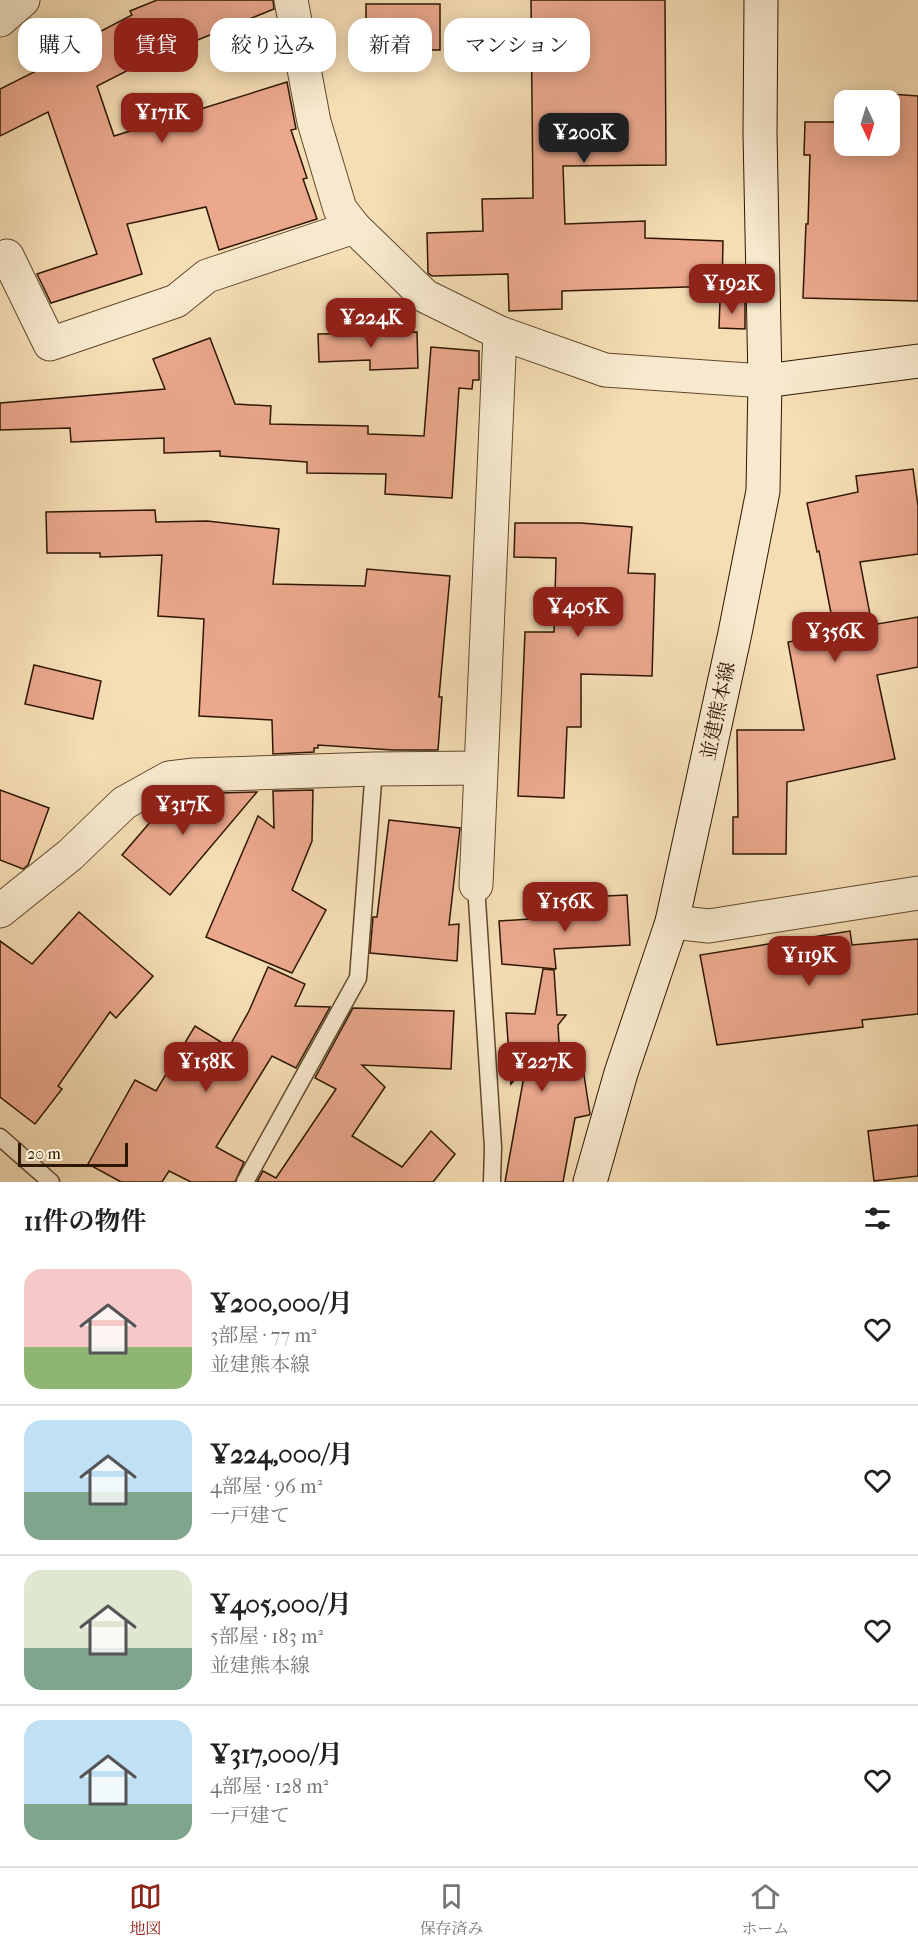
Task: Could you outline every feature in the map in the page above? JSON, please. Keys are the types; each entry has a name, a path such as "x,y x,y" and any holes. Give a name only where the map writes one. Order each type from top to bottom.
{"street":[{"path":"0,20 22,0"},
{"path":"291,0 314,122 340,209 354,227 425,296 500,333 605,370 765,381 918,361"},
{"name":"並建熊本線","path":"590,1182 621,1073 672,922 763,491 765,381 760,133 761,0"},
{"path":"7,256 50,344 176,301 207,276 354,227"},
{"path":"476,885 500,333"},
{"path":"1,909 70,855 124,803 169,778 194,774 480,768"},
{"path":"672,922 709,926 918,893"}],"lane":[{"path":"245,1182 358,978 374,769"},
{"path":"476,885 493,1147 492,1182"},
{"path":"0,1137 51,1182"}],"building":[{"path":"157,0 273,0 274,9 252,18 210,18 210,35 198,40 198,18 126,18 132,15 130,11"},
{"path":"531,0 665,0 666,165 563,166 565,224 645,221 645,238 723,241 722,287 562,291 562,309 509,311 508,274 432,276 428,273 427,233 483,231 482,199 533,198 532,72 590,72 590,18 531,18"},
{"path":"366,4 440,4 440,50 432,50 432,18 366,18"},
{"path":"114,24 114,72 124,72 97,86 114,136 287,82 296,129 291,130 307,178 303,179 317,219 219,250 206,207 127,224 142,274 51,303 37,274 97,254 48,112 0,136 0,89 34,72 102,72 102,31"},
{"path":"900,95 918,96 918,301 803,298 810,155 804,155 805,122 834,122 834,156 900,156"},
{"path":"720,301 745,302 745,329 719,328"},
{"path":"417,332 418,368 370,370 370,360 319,362 318,334"},
{"path":"210,338 235,404 271,406 270,424 368,426 368,434 424,436 431,347 479,351 479,380 473,380 472,389 459,388 452,498 385,494 386,474 307,473 307,462 220,456 220,451 164,453 164,438 71,442 70,428 0,430 0,403 165,389 153,359"},
{"path":"913,469 918,506 918,554 860,562 872,625 918,617 918,667 877,675 895,759 787,782 786,854 733,854 733,817 738,817 737,730 804,730 788,642 835,634 807,503 858,492 856,476"},
{"path":"155,510 156,522 207,521 279,529 273,584 365,586 367,569 450,576 439,697 442,697 438,750 393,750 318,745 318,748 314,748 314,752 273,754 272,720 199,716 204,619 158,616 162,555 100,557 100,553 47,553 46,512"},
{"path":"515,523 581,523 632,527 628,573 655,574 652,676 581,674 581,727 567,727 564,798 518,796 525,632 554,632 556,558 514,557"},
{"path":"34,665 101,681 93,719 25,704"},
{"path":"0,790 49,808 28,865 23,869 0,860"},
{"path":"313,790 312,841 292,890 326,910 292,973 206,937 258,816 274,828 273,791"},
{"path":"257,792 170,895 122,855 175,796 191,794 208,808 220,793"},
{"path":"389,820 460,828 449,925 459,924 457,961 370,953 373,917 377,917"},
{"path":"627,895 630,945 554,949 556,969 502,964 499,921 586,915 585,897"},
{"path":"79,912 153,976 116,1018 110,1012 58,1086 62,1089 35,1124 0,1097 0,941 32,964"},
{"path":"850,931 852,945 918,939 918,1014 862,1020 863,1027 717,1045 700,955"},
{"path":"268,967 305,984 295,1006 330,1007 296,1068 272,1056 216,1147 244,1162 235,1182 191,1182 169,1171 162,1182 121,1182 88,1164 135,1080 156,1091 195,1026 229,1047 249,1011"},
{"path":"543,969 554,970 557,1015 566,1015 558,1025 561,1078 584,1075 590,1114 575,1118 563,1182 505,1182 526,1065 511,1084 506,1013 535,1014"},
{"path":"353,1008 454,1011 451,1069 362,1065 385,1087 352,1136 402,1167 431,1131 455,1154 433,1182 257,1182 263,1171 276,1178 336,1089 315,1078"},
{"path":"918,1125 918,1176 874,1181 868,1131"}]}
